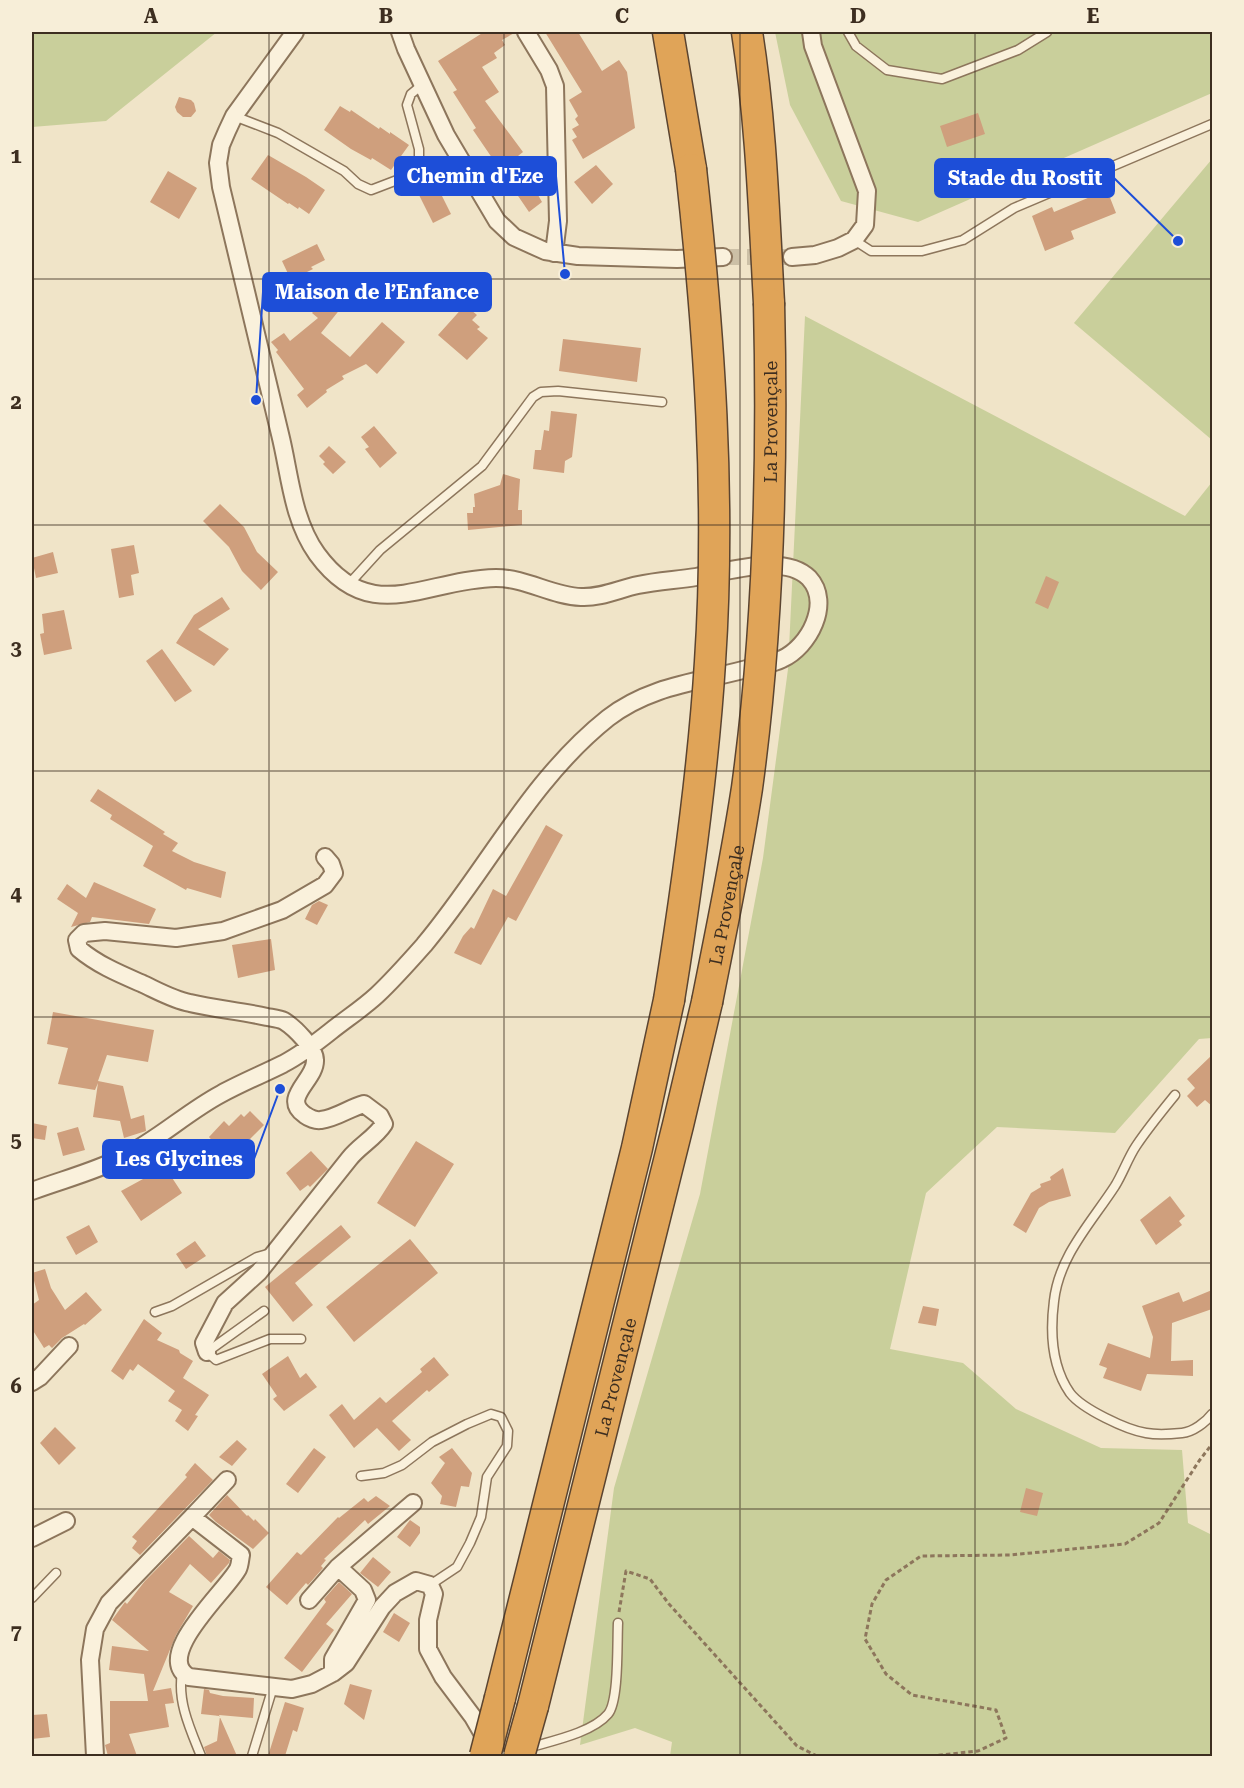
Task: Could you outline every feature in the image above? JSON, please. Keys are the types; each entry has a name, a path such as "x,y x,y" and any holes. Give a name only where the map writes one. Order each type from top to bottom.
{"highway":[{"name":"La Provençale","path":"504,1756 500,1698 637,1148 669,1000 694,834 702,759 710,661 713,580 710,369 691,169 668,32"},
{"name":"La Provençale","path":"504,1756 532,1706 676,1135 707,1002 747,788 758,693 770,514 772,410 761,159 747,32"}],"street":[{"path":"32,1191 120,1159 199,1106 284,1063 310,1047 375,998 404,968 548,778 599,726 632,701 657,691 784,659 796,650 817,618 819,605 816,590 810,579 788,566 750,567 655,582 588,598 573,597 519,580 502,578 465,581 375,595 363,593 333,573 318,556 307,538 297,514 220,187 218,163 221,145 234,116 295,32"},
{"path":"400,32 446,135 497,221 514,237 554,253 578,256 677,259 723,257"},
{"path":"526,32 549,70 555,86 558,221 554,253"},
{"path":"792,257 815,255 838,248 854,240 865,225 867,191 813,46 811,32"},
{"path":"207,1352 204,1343 225,1304 259,1272 353,1153 379,1132 384,1124 380,1116 364,1104 330,1119 318,1121 298,1110 296,1101 299,1089 310,1078 315,1067 315,1057 310,1047 284,1021 241,1011 189,1003 94,962 79,949 77,940 84,933 105,931 176,938 223,931 282,910 325,885 334,873 325,857"},
{"path":"32,1382 40,1377 69,1346"},
{"path":"95,1756 90,1660 95,1629 109,1603 227,1480"},
{"path":"309,1600 338,1567 413,1503"},
{"path":"192,1516 241,1556 238,1569 207,1606 182,1646 178,1665 182,1673 189,1677 292,1689 312,1684 346,1663 382,1607 395,1593 417,1581 430,1585 434,1594 428,1620 428,1649 443,1677 504,1756"},
{"path":"32,1538 66,1521"},
{"path":"333,1673 333,1659 367,1600 363,1590 338,1567"}],"lane":[{"path":"848,32 856,46 887,70 942,79 1018,50 1047,32"},
{"path":"234,116 278,133 344,171 358,184 371,190 405,177 416,168 419,149 407,105 411,94 423,86"},
{"path":"854,240 871,251 922,251 963,240 1014,208 1212,124"},
{"path":"348,585 380,550 482,466 533,397 541,393 558,391 662,402"},
{"path":"1175,1095 1137,1145 1116,1183 1067,1254 1059,1274 1054,1302 1053,1345 1057,1368 1071,1394 1090,1410 1115,1422 1145,1433 1185,1433 1206,1422 1212,1414"},
{"path":"155,1311 172,1306 257,1257 275,1252"},
{"path":"264,1311 207,1352 216,1360 270,1339 301,1339"},
{"path":"361,1476 384,1473 402,1465 432,1442 467,1424 491,1414 501,1417 508,1431 507,1446 487,1477 481,1517 457,1567 430,1585"},
{"path":"32,1598 56,1573"},
{"path":"504,1756 580,1731 607,1715 614,1701 618,1623"},
{"path":"182,1673 181,1698 201,1756"},
{"path":"252,1756 273,1687"}],"path":[{"path":"932,1756 978,1751 1006,1738 996,1710 912,1695 886,1674 865,1639 872,1604 886,1580 921,1556 1010,1555 1125,1544 1159,1523 1212,1444"},
{"path":"618,1623 626,1571 650,1579 669,1604 796,1746 818,1756"}],"green space":[{"path":"32,32 217,32 106,121 32,127"},
{"path":"775,32 1212,32 1212,93 918,222 841,201 790,105"},
{"path":"1212,159 1212,440 1074,323"},
{"path":"805,316 1185,516 1212,482 1212,1038 1199,1039 1115,1133 997,1127 926,1193 890,1349 963,1363 1016,1409 1101,1448 1182,1450 1188,1523 1212,1535 1212,1756 670,1756 672,1742 635,1728 580,1745 614,1488 700,1194 763,858 788,669"}],"building":[{"path":"484,32 516,32 502,40 505,45 494,53 497,58 482,67 499,92 485,101 523,152 518,156 543,191 538,195 542,202 529,212 473,130 476,128 453,92 457,90 438,61"},
{"path":"545,32 578,32 602,71 619,60 627,72 635,128 583,159 572,140 577,137 572,129 579,125 575,119 578,116 569,100 582,92"},
{"path":"179,97 194,103 196,111 191,117 183,117 177,112 175,107"},
{"path":"340,106 350,112 351,110 379,129 380,127 390,134 390,132 409,145 391,170 351,149 324,130"},
{"path":"978,113 985,134 947,147 940,126"},
{"path":"268,155 325,190 309,214 299,207 298,209 288,204 251,179"},
{"path":"596,165 613,184 592,204 574,182"},
{"path":"168,171 197,188 179,219 150,202"},
{"path":"439,175 445,192 441,194 451,214 433,223 415,187"},
{"path":"1107,190 1116,213 1071,231 1074,239 1045,251 1032,216 1052,207 1054,212"},
{"path":"317,244 325,260 291,280 282,261"},
{"path":"326,297 341,308 321,333 350,357 382,322 405,342 377,374 366,364 342,376 344,379 326,390 327,392 307,408 297,395 304,389 271,342 284,333 290,341 318,318 312,313"},
{"path":"465,305 477,315 472,320 480,327 477,329 488,338 467,360 438,335"},
{"path":"563,339 641,348 637,382 559,371"},
{"path":"551,411 577,414 572,457 565,461 564,473 533,469 535,450 541,450 544,430 549,431"},
{"path":"374,426 397,453 380,468 365,449 369,447 361,437"},
{"path":"329,446 346,462 333,474 319,456"},
{"path":"503,474 520,479 518,510 522,510 522,525 468,530 467,513 473,513 474,494 500,485"},
{"path":"220,504 244,527 257,552 278,572 261,590 242,571 229,547 203,521"},
{"path":"134,545 139,573 131,575 134,595 119,598 111,549"},
{"path":"53,552 58,573 36,578 32,558"},
{"path":"1046,576 1059,582 1048,609 1035,603"},
{"path":"222,597 230,609 198,629 229,649 214,666 176,643 194,615"},
{"path":"64,610 72,649 44,655 40,634 44,633 42,614"},
{"path":"162,649 192,691 175,702 146,661"},
{"path":"98,789 165,832 163,834 178,843 172,851 194,862 226,872 221,898 187,888 186,890 143,866 153,846 110,819 112,815 90,801"},
{"path":"546,825 563,835 516,921 508,917 481,965 454,953 463,936 471,927 474,929 493,889 506,896"},
{"path":"94,882 156,909 149,924 92,917 90,922 71,927 78,913 57,899 67,884 86,898"},
{"path":"319,901 328,905 317,925 305,919 312,905"},
{"path":"271,939 275,970 238,978 232,945"},
{"path":"53,1012 154,1030 148,1062 107,1055 98,1081 123,1086 131,1119 144,1115 146,1131 124,1138 120,1121 93,1117 98,1083 95,1090 58,1084 68,1048 47,1044"},
{"path":"1212,1055 1212,1106 1205,1100 1197,1107 1187,1096 1195,1088 1187,1079"},
{"path":"250,1111 264,1125 219,1174 207,1156 217,1146 209,1137 224,1121 229,1126 241,1114 244,1117"},
{"path":"32,1123 47,1126 45,1140 32,1138"},
{"path":"78,1127 85,1150 63,1156 57,1133"},
{"path":"416,1141 454,1164 415,1227 377,1203"},
{"path":"311,1151 328,1169 310,1187 308,1185 300,1191 286,1173"},
{"path":"165,1167 182,1193 141,1221 121,1191"},
{"path":"1063,1168 1071,1196 1049,1202 1039,1208 1026,1233 1013,1225 1031,1193 1041,1187 1040,1184 1051,1180 1050,1177"},
{"path":"1170,1196 1185,1216 1179,1221 1182,1225 1156,1245 1140,1220"},
{"path":"89,1225 98,1242 76,1255 66,1237"},
{"path":"341,1225 351,1237 295,1283 313,1305 293,1322 265,1287"},
{"path":"410,1239 438,1273 354,1342 326,1307"},
{"path":"195,1241 206,1256 186,1269 176,1254"},
{"path":"45,1269 51,1288 65,1310 86,1292 102,1310 85,1325 62,1338 52,1348 49,1345 44,1348 32,1329 32,1305 39,1300 32,1273"},
{"path":"1212,1290 1212,1309 1172,1323 1171,1361 1193,1360 1193,1376 1147,1374 1141,1391 1103,1378 1107,1368 1099,1365 1108,1343 1150,1358 1153,1337 1142,1306 1179,1292 1183,1302"},
{"path":"923,1306 939,1309 936,1326 918,1323"},
{"path":"144,1319 162,1333 157,1340 179,1350 193,1361 183,1378 209,1395 195,1415 198,1416 188,1431 175,1421 182,1410 168,1401 175,1391 138,1364 133,1371 130,1369 123,1380 111,1371"},
{"path":"288,1356 300,1378 306,1373 317,1387 284,1411 273,1399 277,1396 262,1374"},
{"path":"434,1357 449,1375 429,1392 427,1390 392,1421 411,1440 399,1451 377,1428 354,1448 329,1415 342,1404 354,1420 380,1397 386,1403 422,1372 420,1369"},
{"path":"55,1427 76,1448 59,1465 40,1443"},
{"path":"237,1440 247,1449 232,1466 219,1457"},
{"path":"314,1448 326,1457 298,1493 286,1484"},
{"path":"452,1448 472,1473 469,1487 461,1486 456,1507 440,1504 442,1496 431,1483 445,1463 439,1457"},
{"path":"195,1463 213,1480 140,1555 132,1548 137,1541 132,1537 187,1477 185,1475"},
{"path":"1026,1488 1043,1493 1037,1516 1020,1512"},
{"path":"227,1495 247,1516 254,1521 255,1519 269,1533 253,1549 209,1515"},
{"path":"376,1496 390,1506 368,1524 365,1520 324,1559 326,1560 321,1566 323,1568 287,1605 266,1587 297,1552 301,1555 338,1517 364,1498 368,1502"},
{"path":"410,1520 420,1527 420,1533 410,1547 397,1537"},
{"path":"189,1536 213,1558 219,1551 230,1560 211,1583 190,1564 169,1592 193,1606 176,1635 153,1691 171,1688 174,1703 165,1704 169,1727 129,1734 137,1756 108,1756 105,1745 110,1743 110,1701 148,1701 144,1674 109,1670 112,1646 149,1651 112,1620 125,1602 127,1604 145,1581"},
{"path":"373,1557 391,1572 378,1587 360,1573"},
{"path":"339,1582 352,1594 326,1624 334,1630 302,1672 284,1658 326,1602 324,1599"},
{"path":"394,1613 410,1623 399,1642 383,1632"},
{"path":"350,1684 372,1690 364,1720 344,1704"},
{"path":"204,1689 223,1696 254,1698 253,1718 201,1714"},
{"path":"285,1702 304,1708 297,1732 293,1730 285,1756 268,1756"},
{"path":"47,1714 50,1737 32,1739 32,1715"},
{"path":"220,1717 237,1756 207,1756 204,1747 217,1741"}],"tunnel":[{"path":"723,257 792,257"}],"place":[{"name":"Stade du Rostit","path":"1178,241"},
{"name":"Chemin d'Eze","path":"565,274"},
{"name":"Maison de l’Enfance","path":"256,400"},
{"name":"Les Glycines","path":"280,1089"}]}
